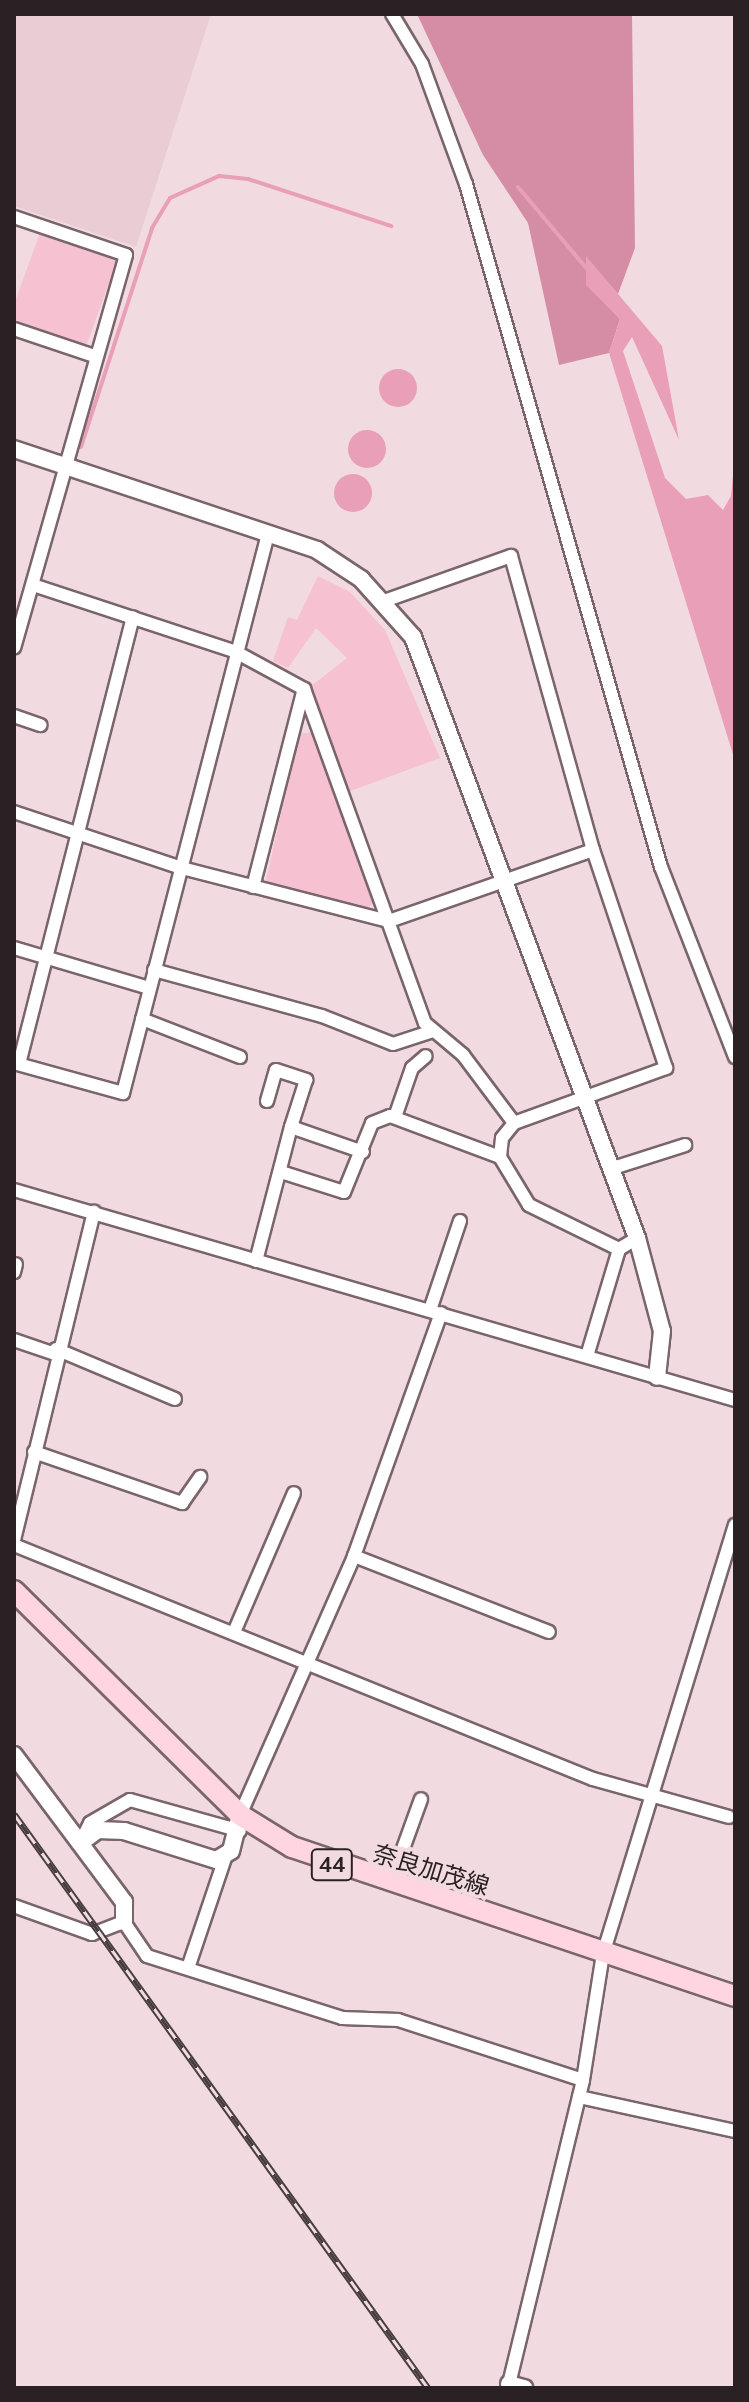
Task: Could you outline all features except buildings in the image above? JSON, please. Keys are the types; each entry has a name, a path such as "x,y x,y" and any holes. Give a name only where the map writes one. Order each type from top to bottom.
{"main road":[{"name":"奈良加茂線","path":"14,1591 240,1823 292,1847 391,1882 735,1996"}],"street":[{"path":"392,14 422,64 466,184 661,867 735,1057"},
{"path":"14,217 126,255 61,466 33,585 14,647"},
{"path":"14,329 94,356"},
{"path":"14,449 317,550 384,601 413,637 439,693 637,1238 662,1331 657,1377"},
{"path":"133,617 79,833 16,1063 123,1093 234,651 268,534"},
{"path":"384,601 511,556 593,850 666,1068 514,1123 502,1138 500,1157 529,1205 619,1249"},
{"path":"33,585 234,651 304,689 433,1031 463,1055 514,1123"},
{"path":"253,887 304,689"},
{"path":"14,716 40,725"},
{"path":"14,812 178,867 389,921 593,850"},
{"path":"14,948 149,988"},
{"path":"154,970 322,1016 393,1044 433,1031"},
{"path":"142,1019 240,1057"},
{"path":"395,1117 412,1068 426,1056"},
{"path":"256,1261 306,1080 276,1070 267,1101"},
{"path":"281,1172 344,1192 363,1152 372,1123 395,1117 500,1157"},
{"path":"291,1127 363,1152"},
{"path":"610,1169 685,1145"},
{"path":"14,1190 735,1400"},
{"path":"94,1212 56,1352 14,1542 593,1779 729,1817"},
{"path":"188,1968 225,1858 354,1556 436,1312 460,1221"},
{"path":"587,1356 619,1249 637,1238"},
{"path":"14,1340 56,1352 175,1399"},
{"path":"34,1452 182,1503 200,1477"},
{"path":"235,1630 294,1493"},
{"path":"514,2387 583,2080 603,1954 735,1525"},
{"path":"354,1556 549,1632"},
{"path":"14,1755 124,1902 124,1922 147,1956 342,2018 398,2020 583,2080"},
{"path":"391,1882 421,1799"},
{"path":"80,1843 90,1823 130,1800 240,1823"},
{"path":"80,1843 98,1830 124,1831 225,1858"},
{"path":"14,1906 92,1934 124,1922"},
{"path":"579,2097 735,2131"}],"shaded area":[{"path":"14,14 211,14 136,247 14,206"},
{"path":"417,14 632,14 635,248 618,294 586,258 587,285 620,319 609,353 559,365 528,223 483,155"},
{"path":"40,233 117,261 85,349 14,324 14,304"},
{"path":"586,256 662,346 679,440 632,337 623,351 665,478 686,499 708,495 723,510 731,496 735,454 735,761 609,353 620,319 586,285"},
{"path":"398,369 412,374 417,388 412,402 398,407 384,402 379,388 384,374"},
{"path":"367,430 381,435 386,449 381,463 367,468 353,463 348,449 353,435"},
{"path":"353,474 367,479 372,493 367,507 353,512 339,507 334,493 339,479"},
{"path":"318,576 350,592 385,630 440,758 348,792 306,690 347,658 316,628 288,668 273,661 288,617 297,620"},
{"path":"299,733 314,733 375,900 367,910 265,885"}],"waterway":[{"path":"81,447 152,228 170,198 219,176 248,179 391,226"},
{"path":"518,187 588,270"}],"railway":[{"path":"14,1814 428,2388"}]}
